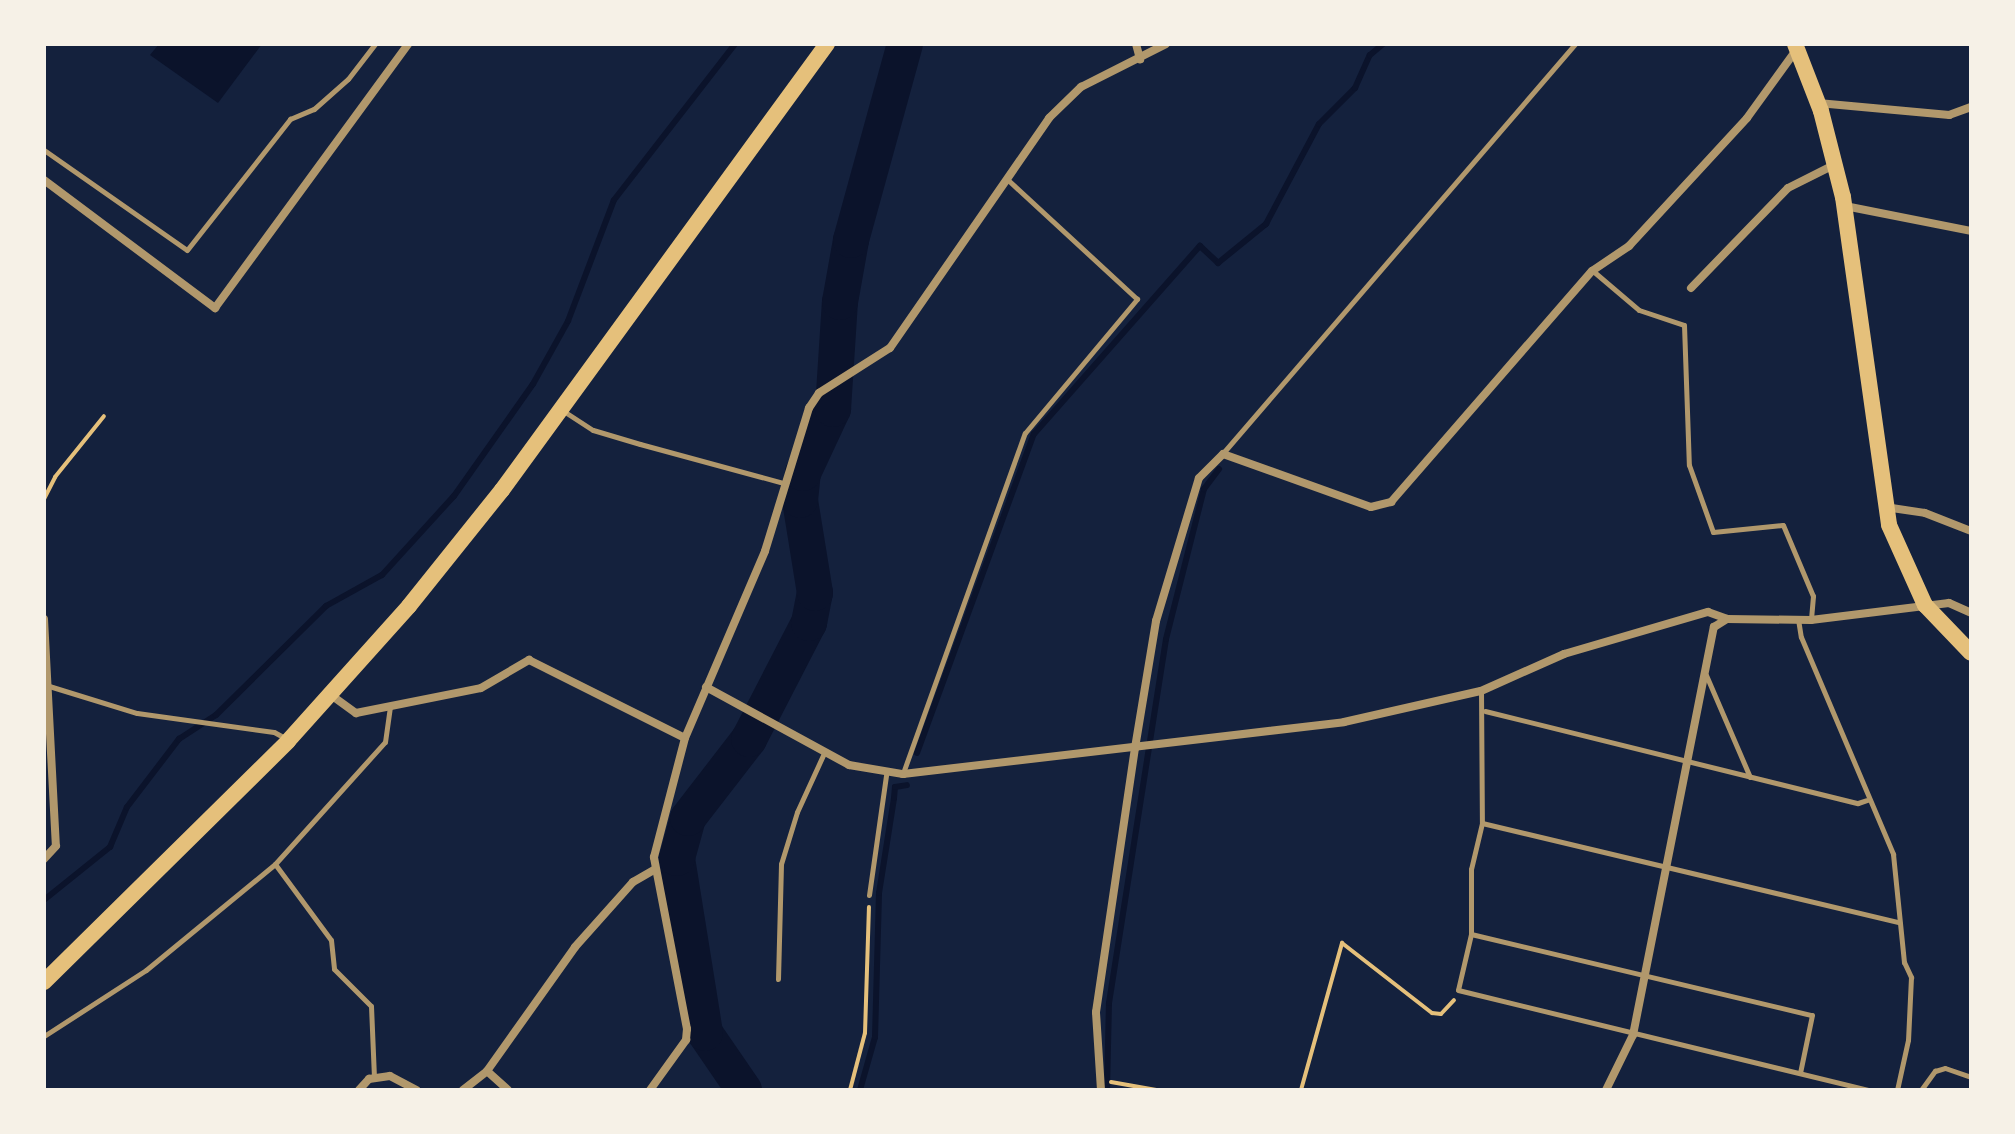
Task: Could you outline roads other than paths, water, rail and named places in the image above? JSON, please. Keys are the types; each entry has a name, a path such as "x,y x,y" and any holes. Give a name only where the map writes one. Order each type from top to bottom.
{"main road":[{"path":"44,982 288,741 409,606 561,410 827,44"},
{"path":"1798,46 1818,103 1845,206 1884,507 1925,605 1971,653"}],"street":[{"path":"44,180 215,308 408,44"},
{"path":"1136,44 1140,59"},
{"path":"650,1090 686,1040 687,1029 654,870 685,738 746,601 809,408 819,393 852,376 890,348 1049,118 1081,87 1166,44"},
{"path":"1102,1085 1097,998 1135,748 1156,621 1194,486 1223,454 1383,507 1592,271 1629,246 1747,118 1798,46"},
{"path":"1818,103 1949,115 1971,107"},
{"path":"1691,288 1788,188 1835,164"},
{"path":"1845,206 1971,231"},
{"path":"1884,507 1925,513 1971,531"},
{"path":"706,687 772,719 824,753 886,775 1344,722 1481,691 1564,654 1708,612 1727,619 1811,620 1890,614 1925,605 1949,603 1971,613"},
{"path":"44,619 56,846 44,859"},
{"path":"1606,1090 1633,1035 1714,627 1727,619"},
{"path":"331,695 347,712 390,706 481,688 529,660 685,738"},
{"path":"463,1090 487,1071 559,967 633,882 654,870"},
{"path":"487,1071 508,1090"},
{"path":"359,1090 374,1078 390,1076 416,1090"}],"lane":[{"path":"44,150 187,250 290,119 314,109 348,79 375,44"},
{"path":"1223,454 1575,44"},
{"path":"903,774 906,755 1025,433 1137,299 1007,179"},
{"path":"1592,271 1639,310 1684,325 1689,465 1713,532 1783,525 1813,596 1811,620"},
{"path":"561,410 593,430 784,483"},
{"path":"1798,619 1801,637 1867,800 1893,854 1899,922 1911,977 1908,1040 1897,1090"},
{"path":"1705,674 1750,777"},
{"path":"47,686 137,713 274,732 288,741"},
{"path":"1481,691 1485,711 1482,823 1471,869 1471,934 1458,990 1869,1090"},
{"path":"44,1036 146,970 275,864 385,742 390,706"},
{"path":"1485,711 1858,803 1867,800"},
{"path":"778,979 775,930 784,846 824,753"},
{"path":"869,895 886,775"},
{"path":"1482,823 1899,922"},
{"path":"275,864 331,940 334,969 371,1006 374,1078"},
{"path":"1471,934 1812,1015 1800,1073"},
{"path":"1921,1090 1935,1071 1945,1068 1971,1077"}],"water":[{"path":"159,44 262,44 218,103 150,55"}],"waterway":[{"path":"44,900 110,847 127,807 179,739 216,715 326,606 382,575 454,496 533,384 568,321 614,200 735,44"},
{"path":"744,1090 705,1033 677,858 688,818 749,739 809,623 815,593 800,500 803,473 833,409 840,302 851,240 905,44"},
{"path":"917,753 1034,434 1200,246 1218,263 1266,224 1319,124 1355,88 1370,55 1383,44"},
{"path":"1107,1090 1109,1003 1166,639 1204,489 1219,469"},
{"path":"860,1090 875,1037 879,893 895,787 907,785"}]}
